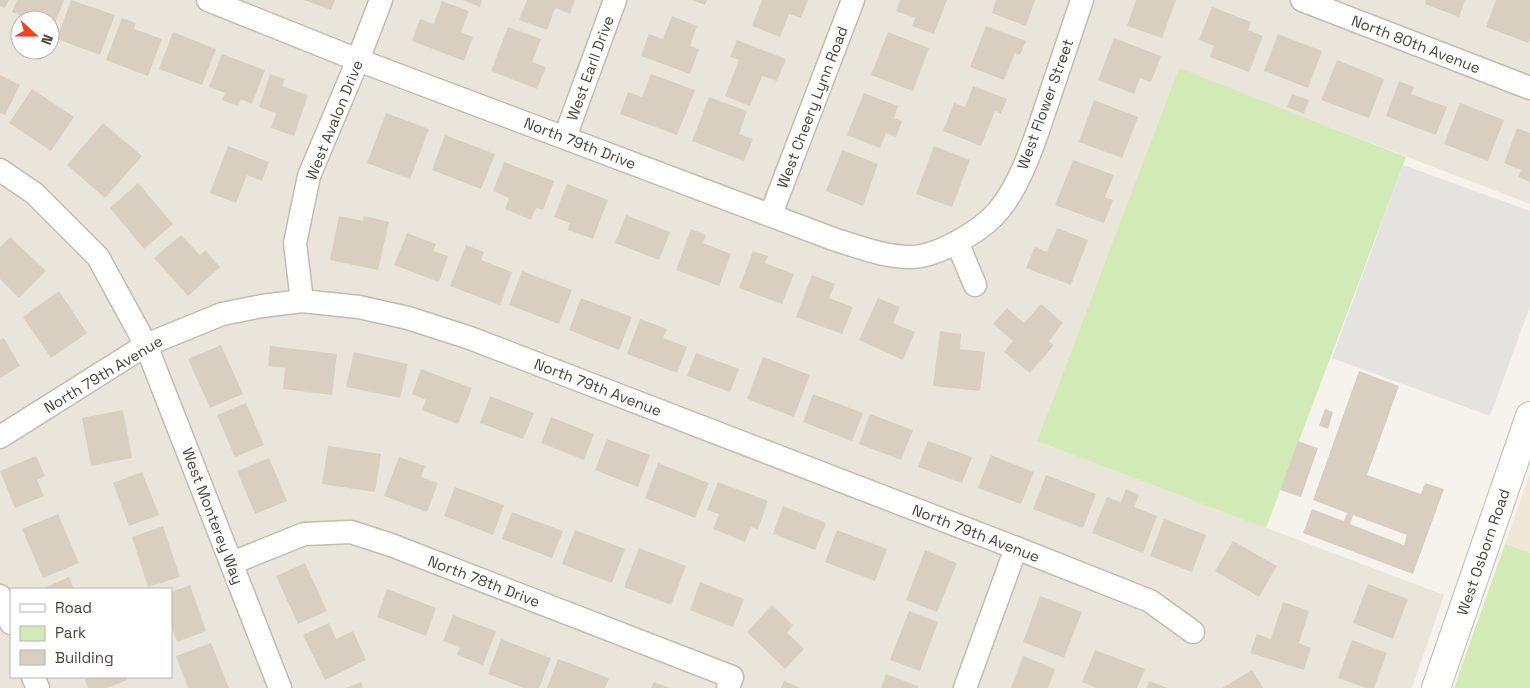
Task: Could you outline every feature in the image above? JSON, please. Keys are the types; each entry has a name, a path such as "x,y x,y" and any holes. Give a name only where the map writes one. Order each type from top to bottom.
{"street":[{"name":"North 79th Drive","path":"208,0 358,60 836,240 878,253 911,257 939,250 956,242"},
{"name":"West Avalon Drive","path":"302,301 295,243 309,176 358,60 380,0"},
{"name":"West Earll Drive","path":"565,137 615,0"},
{"name":"West Cheery Lynn Road","path":"771,214 854,0"},
{"name":"West Flower Street","path":"956,242 980,228 999,210 1017,181 1033,145 1082,0"},
{"name":"North 80th Avenue","path":"1302,0 1530,88"},
{"name":"West Monterey Way","path":"0,170 34,193 98,257 146,344 280,688"},
{"path":"956,242 975,285"},
{"name":"North 79th Avenue","path":"0,437 146,344 222,314 302,301 359,308 408,318 470,338 1016,548 1150,601 1193,632"},
{"name":"West Osborn Road","path":"1436,688 1530,416"},
{"name":"North 78th Drive","path":"232,563 304,534 351,532 400,548 730,683"},
{"path":"965,688 1016,548"},
{"path":"0,596 10,621"}],"shaded area":[{"path":"0,0 1530,0 1530,204 1179,69 1037,441 1444,595 1412,688 0,688"},
{"path":"1403,165 1530,211 1530,306 1490,416 1332,358"},
{"path":"1530,474 1530,553 1505,544"}],"green space":[{"path":"1179,68 1406,157 1266,528 1037,441"},
{"path":"1505,544 1530,553 1530,688 1454,688"}],"building":[{"path":"0,0 9,0 5,8 0,6"},
{"path":"17,0 64,0 60,10 13,10"},
{"path":"71,0 115,15 100,55 60,40 60,31"},
{"path":"304,0 335,0 331,10"},
{"path":"462,0 482,0 480,7"},
{"path":"527,0 575,0 570,14 555,8 547,30 519,20"},
{"path":"692,0 707,0 705,5"},
{"path":"762,0 808,0 801,18 789,14 780,37 752,26"},
{"path":"900,0 947,0 934,34 912,26 915,18 896,11"},
{"path":"996,0 1035,0 1026,26 992,13"},
{"path":"1136,0 1176,0 1162,38 1127,26"},
{"path":"1426,0 1465,0 1459,17 1425,4"},
{"path":"1496,0 1530,0 1530,39 1528,43 1486,27"},
{"path":"442,1 469,11 461,32 473,37 464,61 412,41 420,19 434,24"},
{"path":"1212,7 1251,22 1248,30 1263,36 1249,72 1210,57 1214,46 1199,40"},
{"path":"672,16 697,26 690,46 699,49 690,74 641,56 649,34 663,39"},
{"path":"122,18 136,23 134,29 162,39 148,76 106,60"},
{"path":"986,26 1026,41 1020,55 1015,53 1004,80 970,67"},
{"path":"508,27 541,39 532,62 546,67 537,89 491,71"},
{"path":"173,32 216,49 202,85 159,69"},
{"path":"888,32 929,48 913,91 871,75"},
{"path":"1278,34 1322,51 1308,88 1264,71"},
{"path":"1114,38 1161,56 1151,82 1140,78 1134,94 1098,80"},
{"path":"737,40 786,59 777,81 762,76 750,106 725,96 739,60 730,57"},
{"path":"222,54 265,70 252,104 241,99 238,106 222,100 225,93 209,87"},
{"path":"1337,60 1384,79 1369,118 1321,100"},
{"path":"270,74 285,79 282,86 308,95 294,136 271,128 276,113 259,107"},
{"path":"651,74 695,90 677,135 620,114 628,92 642,97"},
{"path":"0,75 20,85 5,115 0,113"},
{"path":"1399,81 1414,87 1411,94 1447,107 1436,135 1386,116"},
{"path":"973,86 1007,99 1001,114 995,111 981,146 943,131 954,103 965,107"},
{"path":"32,89 74,117 51,151 9,123"},
{"path":"864,93 898,106 894,118 902,121 896,137 886,133 880,148 847,135"},
{"path":"1292,94 1309,100 1304,114 1287,107"},
{"path":"709,97 747,111 739,134 753,139 744,161 692,141"},
{"path":"1094,100 1138,117 1122,158 1079,142"},
{"path":"1460,103 1504,120 1488,161 1444,144"},
{"path":"386,113 429,129 410,179 367,163"},
{"path":"103,123 142,156 105,198 67,165"},
{"path":"1517,128 1530,133 1530,182 1518,177 1521,170 1504,163"},
{"path":"445,135 495,154 481,189 432,170"},
{"path":"228,146 269,162 262,181 247,175 236,203 210,193"},
{"path":"934,146 970,160 952,207 916,194"},
{"path":"842,150 878,164 863,206 826,191"},
{"path":"1073,160 1114,175 1105,197 1113,200 1104,223 1055,205"},
{"path":"504,162 554,181 543,210 536,208 531,220 505,209 509,198 493,191"},
{"path":"138,183 173,224 144,249 110,208"},
{"path":"567,184 608,200 593,239 568,230 570,223 554,217"},
{"path":"626,215 670,232 659,260 615,243"},
{"path":"339,216 363,221 364,216 389,222 378,270 330,260"},
{"path":"1057,228 1088,240 1071,285 1026,268 1035,247 1047,252"},
{"path":"691,229 706,235 703,243 731,254 719,286 676,270"},
{"path":"407,233 436,244 433,251 448,256 439,282 394,265"},
{"path":"181,235 200,255 205,250 220,267 188,296 154,258"},
{"path":"10,237 46,271 19,298 0,279 0,247"},
{"path":"466,245 484,252 481,260 512,272 500,305 450,286"},
{"path":"753,251 768,256 765,263 794,274 782,304 739,288"},
{"path":"522,271 572,290 559,324 509,305"},
{"path":"812,275 835,284 829,298 853,307 842,334 796,317"},
{"path":"59,291 87,333 51,358 23,317"},
{"path":"581,298 632,317 619,350 569,330"},
{"path":"878,298 900,307 893,323 915,332 903,360 859,340"},
{"path":"1041,304 1063,323 1049,341 1054,345 1030,373 1004,352 1013,341 993,324 1007,308 1024,323"},
{"path":"640,319 667,329 663,338 687,347 677,373 627,354"},
{"path":"940,331 961,334 960,349 985,352 980,391 933,386"},
{"path":"4,338 20,366 0,378 0,340"},
{"path":"221,345 243,394 210,408 188,359"},
{"path":"270,346 337,354 332,395 283,389 285,368 268,366"},
{"path":"354,352 408,364 400,398 346,387"},
{"path":"696,353 739,369 730,392 687,376"},
{"path":"763,357 810,375 794,417 747,399"},
{"path":"421,369 472,388 458,424 422,410 426,400 412,394"},
{"path":"1359,371 1399,386 1367,475 1421,494 1425,483 1444,489 1413,574 1303,533 1312,509 1344,521 1347,513 1313,500","holes":["1353,515 1407,535 1404,545 1350,524"]},
{"path":"813,394 863,413 852,441 803,422"},
{"path":"490,396 534,413 523,439 480,423"},
{"path":"246,403 264,445 235,457 217,415"},
{"path":"1325,409 1333,412 1328,429 1319,426"},
{"path":"123,410 132,458 91,466 82,418"},
{"path":"870,414 913,430 901,460 859,444"},
{"path":"551,417 594,434 584,460 541,443"},
{"path":"607,439 650,455 638,487 595,470"},
{"path":"928,441 972,457 962,483 918,467"},
{"path":"1298,441 1318,448 1301,497 1280,490"},
{"path":"328,446 381,454 375,492 322,484"},
{"path":"991,455 1034,472 1021,504 978,488"},
{"path":"36,456 45,476 37,480 44,496 15,508 0,471"},
{"path":"399,457 425,466 421,477 438,483 427,512 384,496"},
{"path":"269,458 287,501 255,514 237,471"},
{"path":"658,463 709,483 695,518 645,498"},
{"path":"142,472 159,515 129,526 113,483"},
{"path":"1046,475 1096,494 1083,528 1033,509"},
{"path":"718,482 768,501 758,529 751,527 745,542 713,529 719,514 707,510"},
{"path":"455,487 504,505 493,535 444,516"},
{"path":"1126,489 1139,495 1134,507 1157,516 1143,553 1092,533 1107,497 1121,502"},
{"path":"783,506 826,523 815,550 773,534"},
{"path":"512,512 563,531 552,558 502,539"},
{"path":"58,514 79,563 43,578 22,529"},
{"path":"1164,519 1206,535 1192,572 1150,556"},
{"path":"163,526 180,577 148,587 132,537"},
{"path":"575,530 625,549 612,583 562,564"},
{"path":"837,530 887,549 875,581 825,562"},
{"path":"1233,541 1277,566 1259,597 1215,571"},
{"path":"639,548 686,566 671,605 624,587"},
{"path":"925,550 957,563 937,612 906,600"},
{"path":"305,563 327,611 298,624 276,576"},
{"path":"69,577 74,588 44,588"},
{"path":"700,582 744,599 733,627 690,610"},
{"path":"1368,584 1408,599 1393,639 1353,623"},
{"path":"190,585 206,631 177,642 172,628 172,592"},
{"path":"387,589 436,608 426,636 377,617"},
{"path":"1040,596 1082,612 1064,658 1023,642"},
{"path":"1283,602 1309,611 1299,643 1311,648 1304,670 1250,653 1257,634 1271,639"},
{"path":"772,605 793,625 787,633 804,649 785,669 747,632"},
{"path":"909,611 938,622 920,671 890,660"},
{"path":"453,615 496,631 483,665 457,655 460,647 443,641"},
{"path":"329,623 336,639 353,631 366,660 325,680 303,635"},
{"path":"501,639 551,658 539,688 524,688 488,674"},
{"path":"1352,640 1387,653 1374,688 1366,688 1338,678"},
{"path":"211,643 229,688 188,688 176,656"},
{"path":"1095,650 1145,669 1137,688 1097,688 1082,682"},
{"path":"1023,656 1055,669 1048,688 1011,688"},
{"path":"558,659 609,678 605,688 547,688"},
{"path":"1252,670 1263,688 1222,688"},
{"path":"886,674 918,686 918,688 881,688"},
{"path":"84,678 126,678 127,680 107,688 88,688"},
{"path":"784,681 801,688 781,688"},
{"path":"1149,681 1168,688 1147,688"},
{"path":"361,682 363,688 346,688"},
{"path":"654,682 670,688 651,688"}]}
